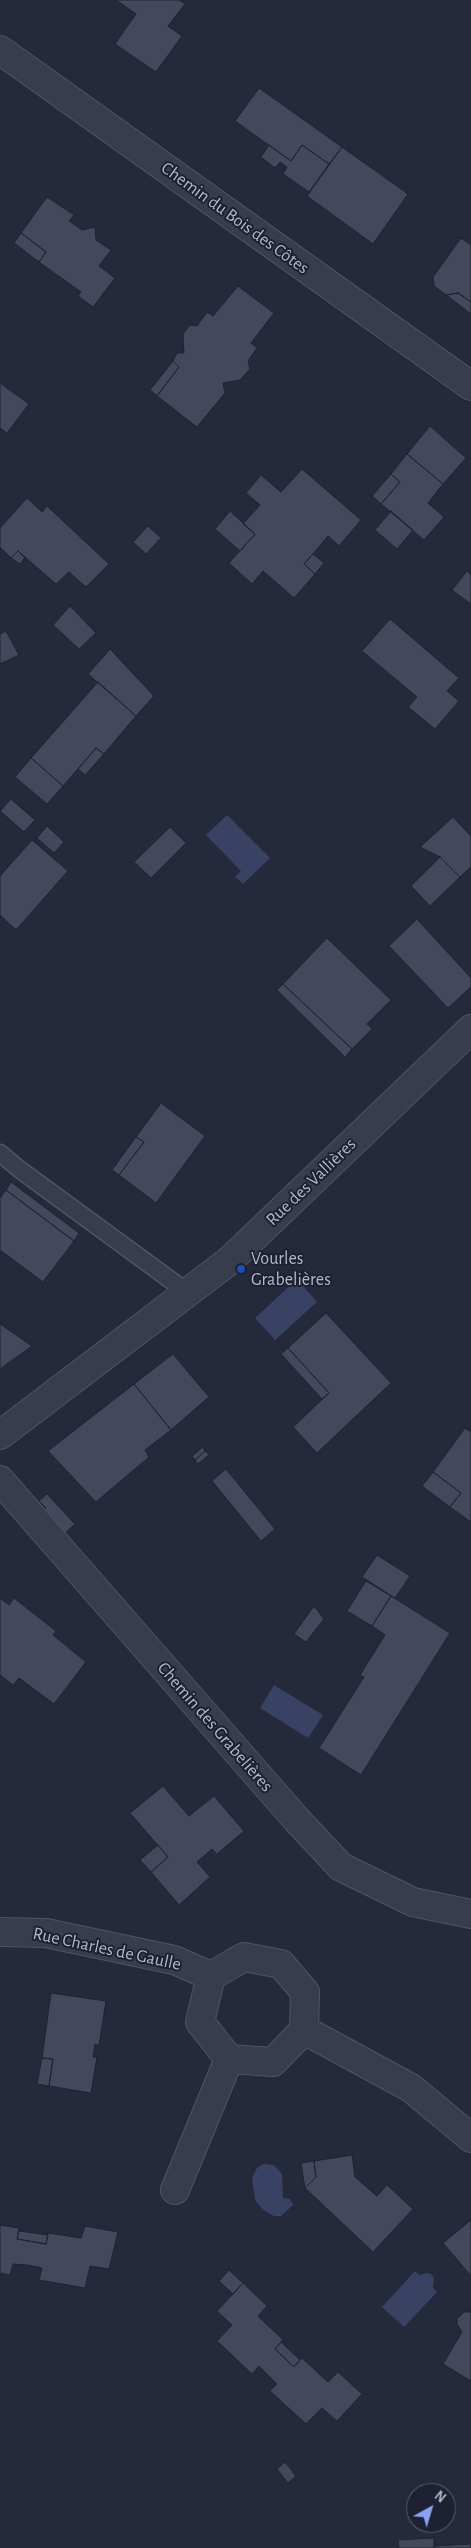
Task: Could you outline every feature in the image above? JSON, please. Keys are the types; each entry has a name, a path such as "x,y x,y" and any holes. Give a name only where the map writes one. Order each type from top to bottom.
{"street":[{"name":"Chemin du Bois des Côtes","path":"0,50 471,386"},
{"name":"Rue des Vallières","path":"0,1435 229,1261 471,1029"},
{"name":"Chemin des Grabelières","path":"0,1480 297,1820 341,1867 413,1902 471,1914"},
{"name":"Rue Charles de Gaulle","path":"0,1932 46,1933 174,1960 211,1976"},
{"path":"244,1957 281,1964 305,1992 304,2030 273,2062 229,2059 200,2022 211,1976 244,1957"},
{"path":"304,2030 411,2088 471,2138"},
{"path":"175,2190 229,2059"}],"lane":[{"path":"0,1153 19,1169 187,1292"}],"water":[{"path":"227,815 270,858 243,884 235,877 241,871 206,835"},
{"path":"297,1279 317,1302 275,1340 255,1318"},
{"path":"274,1685 323,1715 308,1738 260,1708"},
{"path":"263,2164 274,2165 282,2174 283,2198 290,2199 293,2205 281,2216 274,2216 263,2210 255,2200 252,2178 257,2168"},
{"path":"415,2271 419,2275 431,2274 434,2278 433,2288 437,2292 404,2327 382,2307"}],"building":[{"path":"116,0 179,0 185,4 168,26 182,36 156,72 115,44 136,14"},
{"path":"259,88 342,147 329,164 302,145 291,161 235,121"},
{"path":"269,145 291,161 302,145 329,164 309,192 283,174 287,167 280,162 275,168 261,157"},
{"path":"342,147 408,194 373,244 307,196"},
{"path":"47,197 74,215 69,221 82,230 95,227 96,240 111,250 99,266 115,278 93,307 78,296 81,292 39,262 46,252 21,233"},
{"path":"21,233 46,252 39,262 14,243"},
{"path":"461,238 471,245 471,302 458,293 446,295 434,286 433,277"},
{"path":"238,286 274,313 251,343 257,348 248,361 250,369 240,380 223,383 225,393 197,427 157,396 179,367 173,361 177,353 184,353 183,334 190,325 197,326 207,312 213,316"},
{"path":"458,293 471,302 471,314 446,295"},
{"path":"173,361 179,367 157,396 150,390"},
{"path":"0,383 29,404 7,433 0,428"},
{"path":"430,426 466,458 443,484 407,454"},
{"path":"407,454 443,484 428,503 444,517 424,540 381,504 400,482 391,474"},
{"path":"302,469 361,520 339,546 328,536 304,564 315,574 294,598 263,571 252,584 229,563 255,534 243,524 260,505 246,493 261,475 281,492"},
{"path":"391,474 400,482 381,504 372,496"},
{"path":"27,498 42,512 47,506 109,564 86,587 69,572 56,584 18,551 11,558 0,547 0,528"},
{"path":"230,511 255,534 240,551 215,529"},
{"path":"391,511 413,530 397,549 375,530"},
{"path":"148,526 161,538 146,554 133,542"},
{"path":"18,551 25,558 20,564 11,558"},
{"path":"313,554 324,563 315,574 304,564"},
{"path":"467,571 471,575 471,604 452,590"},
{"path":"70,606 96,633 79,649 53,625"},
{"path":"390,619 459,678 447,691 459,701 435,729 408,707 417,697 362,651"},
{"path":"6,631 19,655 0,664 0,634"},
{"path":"110,649 154,696 136,716 88,674"},
{"path":"98,682 136,716 104,754 96,748 63,786 31,758"},
{"path":"96,748 104,754 85,775 78,769"},
{"path":"31,758 63,786 47,804 15,777"},
{"path":"11,799 35,820 24,832 0,811"},
{"path":"453,817 471,836 471,867 460,877 440,857 420,847"},
{"path":"47,826 64,842 54,853 37,838"},
{"path":"170,827 186,843 151,878 134,862"},
{"path":"32,840 68,871 16,930 0,915 0,876"},
{"path":"440,857 460,877 430,906 411,886"},
{"path":"417,919 471,978 471,987 448,1008 389,946"},
{"path":"327,938 391,1000 367,1024 372,1029 352,1049 283,984"},
{"path":"283,984 352,1049 345,1057 277,990"},
{"path":"161,1103 205,1136 156,1203 119,1175 144,1142 136,1137"},
{"path":"136,1137 144,1142 119,1175 112,1170"},
{"path":"11,1182 79,1233 74,1241 6,1190"},
{"path":"6,1190 74,1241 43,1282 0,1250 0,1198"},
{"path":"326,1313 391,1383 317,1453 293,1427 329,1393 288,1348"},
{"path":"0,1324 32,1346 0,1369"},
{"path":"288,1348 329,1393 322,1399 281,1354"},
{"path":"173,1354 209,1397 171,1430 134,1384"},
{"path":"134,1384 171,1430 145,1450 149,1457 96,1502 48,1451"},
{"path":"465,1428 471,1432 471,1522 450,1507 461,1493 433,1472"},
{"path":"203,1447 205,1451 195,1460 192,1456"},
{"path":"205,1451 209,1455 198,1464 195,1460"},
{"path":"226,1469 275,1529 261,1541 212,1481"},
{"path":"433,1472 461,1493 450,1507 422,1486"},
{"path":"47,1494 75,1524 61,1537 40,1513 46,1508 39,1501"},
{"path":"377,1555 410,1576 395,1598 362,1577"},
{"path":"366,1581 391,1596 372,1626 347,1611"},
{"path":"391,1596 450,1633 361,1775 319,1748 364,1677 360,1675 385,1635 372,1626"},
{"path":"0,1598 9,1605 14,1598 56,1631 53,1635 86,1662 54,1704 19,1678 13,1685 0,1675"},
{"path":"314,1606 324,1619 306,1642 294,1634"},
{"path":"163,1786 189,1816 214,1796 244,1831 217,1854 212,1849 197,1862 210,1877 179,1905 151,1872 168,1857 130,1813"},
{"path":"158,1845 168,1857 151,1872 140,1860"},
{"path":"51,1993 106,2001 99,2045 95,2044 93,2057 97,2057 91,2093 49,2086 53,2059 42,2058"},
{"path":"42,2058 53,2059 49,2086 37,2084"},
{"path":"352,2155 355,2177 377,2196 387,2185 413,2209 373,2252 305,2188 316,2177 314,2161"},
{"path":"314,2161 316,2177 305,2188 301,2163"},
{"path":"471,2220 471,2276 443,2243"},
{"path":"0,2225 19,2228 17,2239 46,2244 48,2233 81,2238 85,2226 118,2232 109,2269 90,2266 85,2288 39,2280 42,2268 27,2265 13,2264 10,2275 0,2273"},
{"path":"19,2231 48,2235 46,2244 17,2239"},
{"path":"229,2270 243,2283 233,2294 219,2281"},
{"path":"243,2283 267,2306 258,2316 283,2340 275,2349 294,2367 302,2358 328,2382 338,2372 362,2394 337,2421 322,2408 306,2424 270,2391 277,2384 259,2366 252,2374 217,2341 232,2325 217,2311"},
{"path":"464,2312 471,2312 471,2381 443,2364 462,2332 457,2324 457,2319"},
{"path":"281,2342 300,2360 294,2367 275,2349"},
{"path":"285,2462 296,2476 288,2483 277,2469"},
{"path":"434,2538 434,2548 399,2548 398,2540"},
{"path":"471,2544 471,2548 434,2548 435,2546"}],"place":[{"name":"Vourles Grabelières","path":"241,1269"}]}
